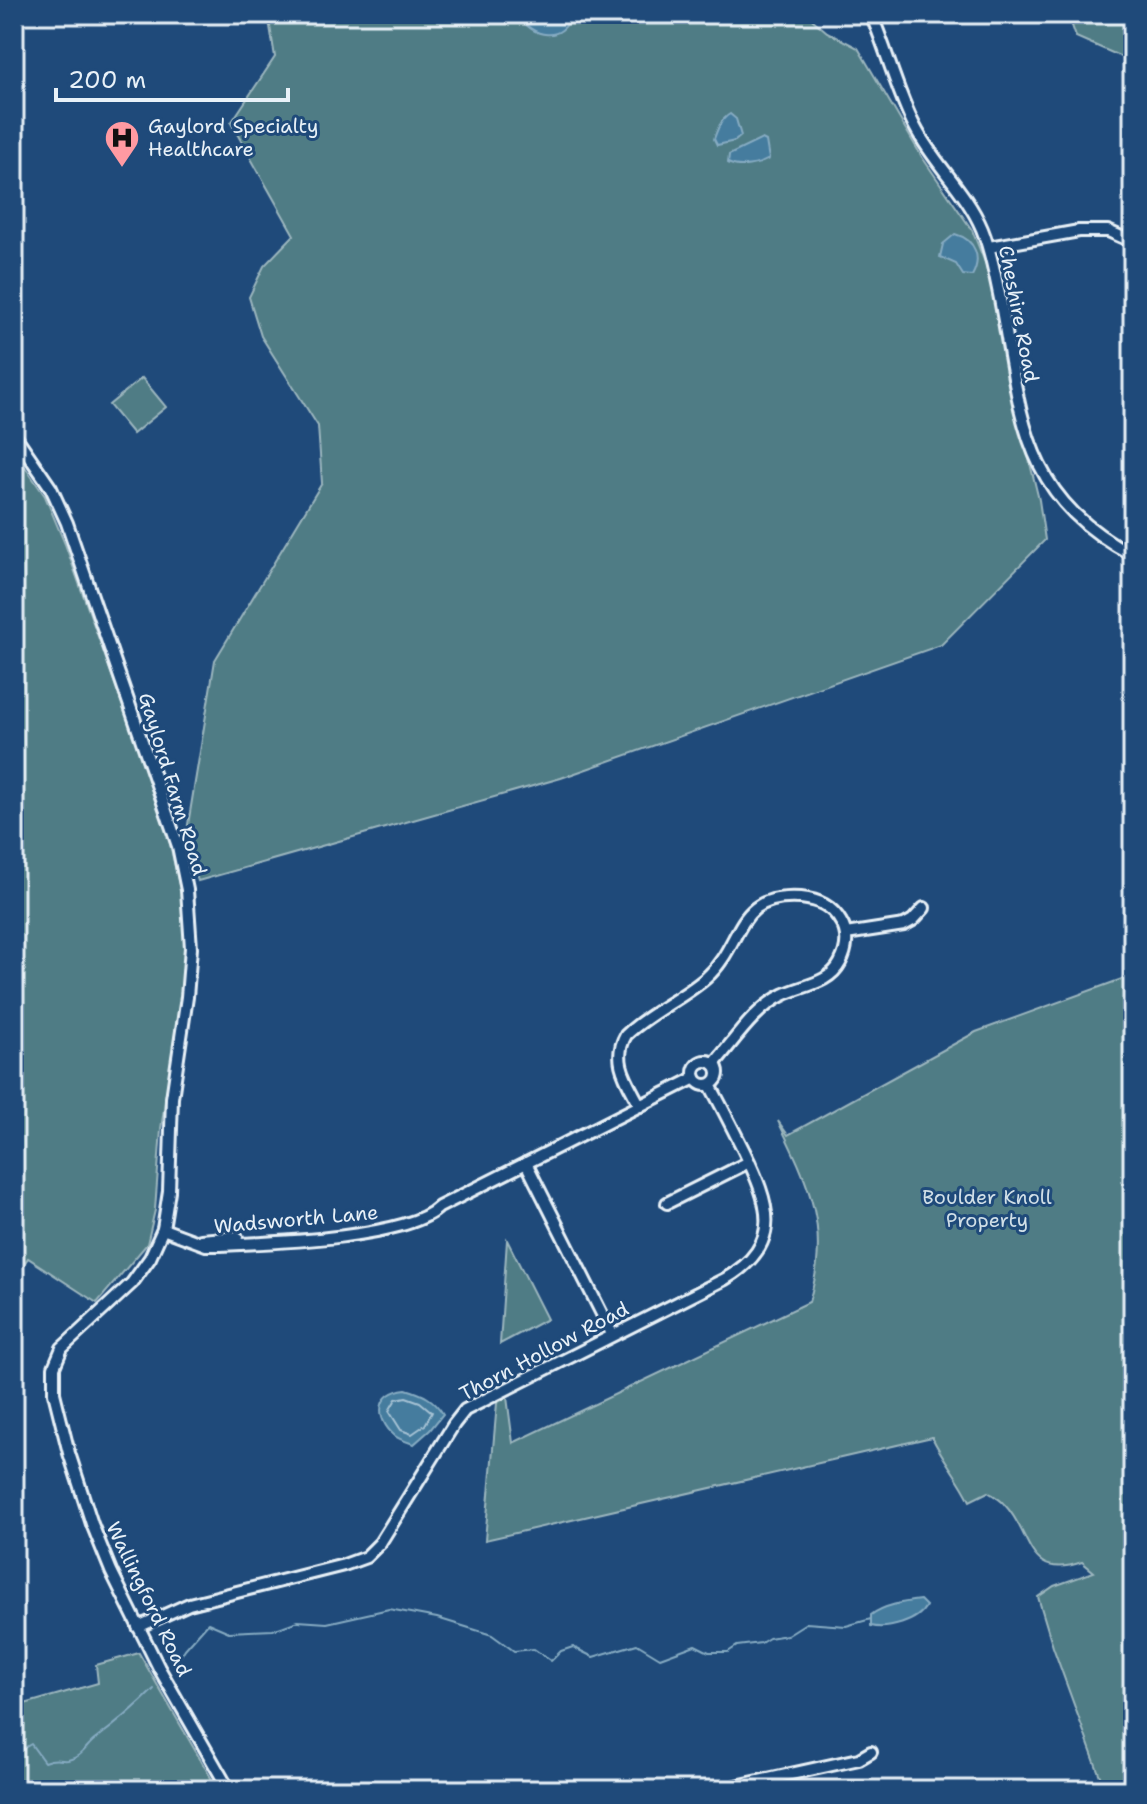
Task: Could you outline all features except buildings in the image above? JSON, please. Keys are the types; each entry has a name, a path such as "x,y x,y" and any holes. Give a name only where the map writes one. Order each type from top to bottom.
{"street":[{"name":"Cheshire Road","path":"871,14 915,127 974,213 989,247 1015,392 1037,460 1053,491 1071,511 1099,535 1133,555"},
{"path":"989,247 1079,231 1108,231 1133,242"},
{"name":"Gaylord Farm Road","path":"14,434 51,488 67,523 158,784 184,870 191,919 190,969 172,1098 169,1191 163,1229 150,1258 132,1283 81,1328"},
{"path":"640,1106 619,1062 622,1043 633,1029 709,975 723,960 739,925 752,909 777,898 814,900 831,909 843,924 846,934 844,953 836,969 822,980 772,1000 714,1064"},
{"path":"846,934 904,925 924,908"},
{"path":"700,1062 714,1064 718,1075 710,1085 700,1084 694,1071 700,1062"},
{"name":"Wadsworth Lane","path":"163,1229 206,1245 385,1230 432,1214 439,1207 695,1078"},
{"name":"Thorn Hollow Road","path":"138,1627 189,1604 366,1557 386,1534 465,1410 725,1279 749,1261 762,1241 768,1215 760,1183 710,1085"},
{"path":"667,1203 749,1162"},
{"path":"526,1163 612,1334"},
{"name":"Wallingford Road","path":"81,1328 62,1348 53,1379 57,1410 92,1524 138,1627 229,1790"},
{"path":"718,1790 859,1759 871,1752"}],"green space":[{"path":"268,14 806,14 827,32 858,48 922,157 972,230 992,280 1010,382 1039,500 1045,540 941,645 561,778 198,881 185,843 215,660 322,483 318,426 261,336 249,297 264,266 294,235 231,123 275,57"},
{"path":"1068,14 1133,14 1133,62 1076,37"},
{"path":"142,378 166,407 133,434 109,405"},
{"path":"14,451 45,496 65,544 167,830 185,913 183,980 161,1129 155,1210 147,1244 97,1303 28,1258 14,1279"},
{"name":"Boulder Knoll Property","path":"1133,975 1133,1780 1105,1790 1038,1597 1054,1586 1094,1572 1082,1562 1063,1566 1040,1560 1001,1501 988,1492 970,1501 932,1437 485,1540 497,1403 507,1397 513,1443 809,1302 818,1252 814,1209 778,1121 788,1135 976,1032"},
{"path":"507,1240 547,1319 500,1344"},
{"path":"139,1653 218,1790 14,1790 14,1707 98,1683 96,1665"}],"water":[{"path":"518,14 571,14 562,30 547,34 531,29"},
{"path":"730,114 736,119 741,136 735,141 717,145 714,139 716,132"},
{"path":"762,139 766,141 769,159 749,166 728,163 729,155"},
{"path":"955,234 968,241 975,250 977,263 972,276 963,275 956,264 940,257 943,244"},
{"path":"406,1389 428,1398 443,1414 414,1444 395,1436 381,1414 381,1407 389,1395"},
{"path":"920,1600 926,1606 909,1620 893,1626 871,1626 871,1615 876,1612 894,1604"}],"waterway":[{"path":"177,1662 208,1623 229,1632 273,1630 298,1621 327,1623 389,1609 437,1618 492,1635 514,1651 534,1649 551,1661 561,1651 573,1647 593,1657 637,1644 660,1658 695,1645 709,1652 728,1652 737,1646 787,1635 806,1623 846,1626 871,1619"},
{"path":"14,1754 31,1744 44,1762 73,1759 154,1689"}],"place":[{"name":"Gaylord Specialty Healthcare","path":"122,169"}]}
